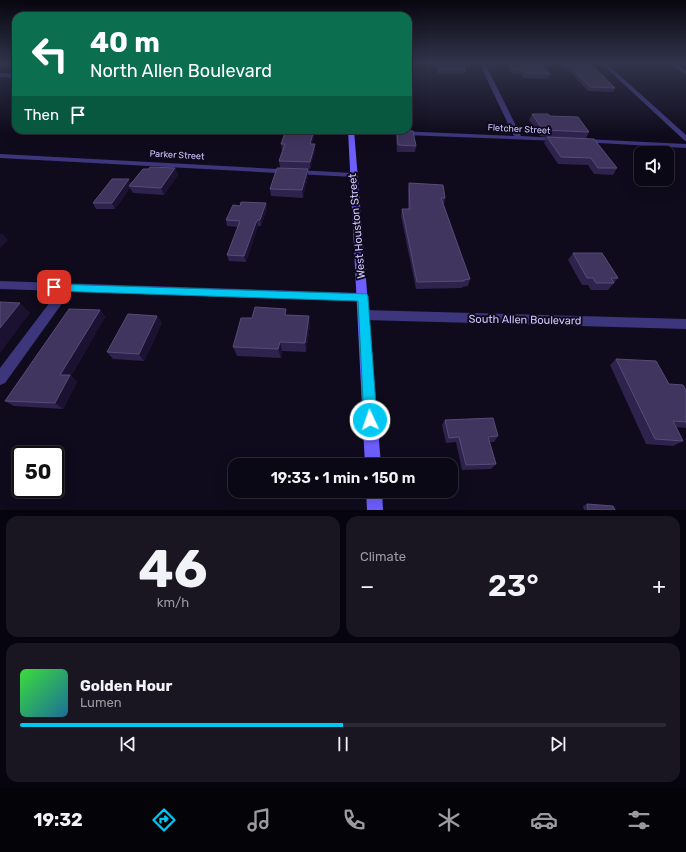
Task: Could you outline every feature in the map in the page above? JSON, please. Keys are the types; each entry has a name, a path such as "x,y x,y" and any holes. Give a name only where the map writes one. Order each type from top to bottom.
{"main road":[{"name":"West Houston Street","path":"351,134 373,458"},
{"path":"374,498 375,510"}],"street":[{"path":"493,87 518,138"},
{"path":"629,87 686,139"},
{"name":"Fletcher Street","path":"412,133 564,140"},
{"path":"579,141 686,146"},
{"name":"Parker Street","path":"0,156 353,175"},
{"path":"0,285 363,297"},
{"path":"0,379 67,288"},
{"name":"South Allen Boulevard","path":"364,316 686,324"}],"building":[{"path":"590,87 614,87 615,88"},
{"path":"532,114 578,117 589,132 543,130"},
{"path":"413,131 416,146 398,145 397,134 412,134"},
{"path":"285,134 313,134 310,144 315,144 310,162 279,161 285,144 281,144"},
{"path":"547,137 594,139 617,168 598,168 591,158 561,157"},
{"path":"150,167 175,168 161,188 129,186 143,169 149,169"},
{"path":"277,168 308,169 302,190 270,189"},
{"path":"112,179 129,179 112,203 93,203"},
{"path":"409,183 443,185 445,198 441,198 470,279 464,281 417,282 402,209 410,209"},
{"path":"241,202 266,203 260,220 257,220 244,256 227,255 240,221 226,220 233,205 240,206"},
{"path":"573,253 602,253 618,278 611,278 614,283 596,283 593,278 587,278"},
{"path":"0,302 20,303 0,328"},
{"path":"255,307 286,309 285,315 309,316 305,343 280,342 278,349 233,347 241,318 252,318"},
{"path":"69,309 100,310 60,375 70,375 55,403 5,401"},
{"path":"128,314 157,316 139,354 107,352"},
{"path":"616,359 656,361 669,384 683,385 686,390 686,422 673,421 683,441 655,439"},
{"path":"493,418 498,436 488,437 496,464 466,465 459,437 449,438 445,420"},
{"path":"587,504 613,506 615,510 588,510"}],"route":[{"path":"54,287 363,297 370,420"}]}
